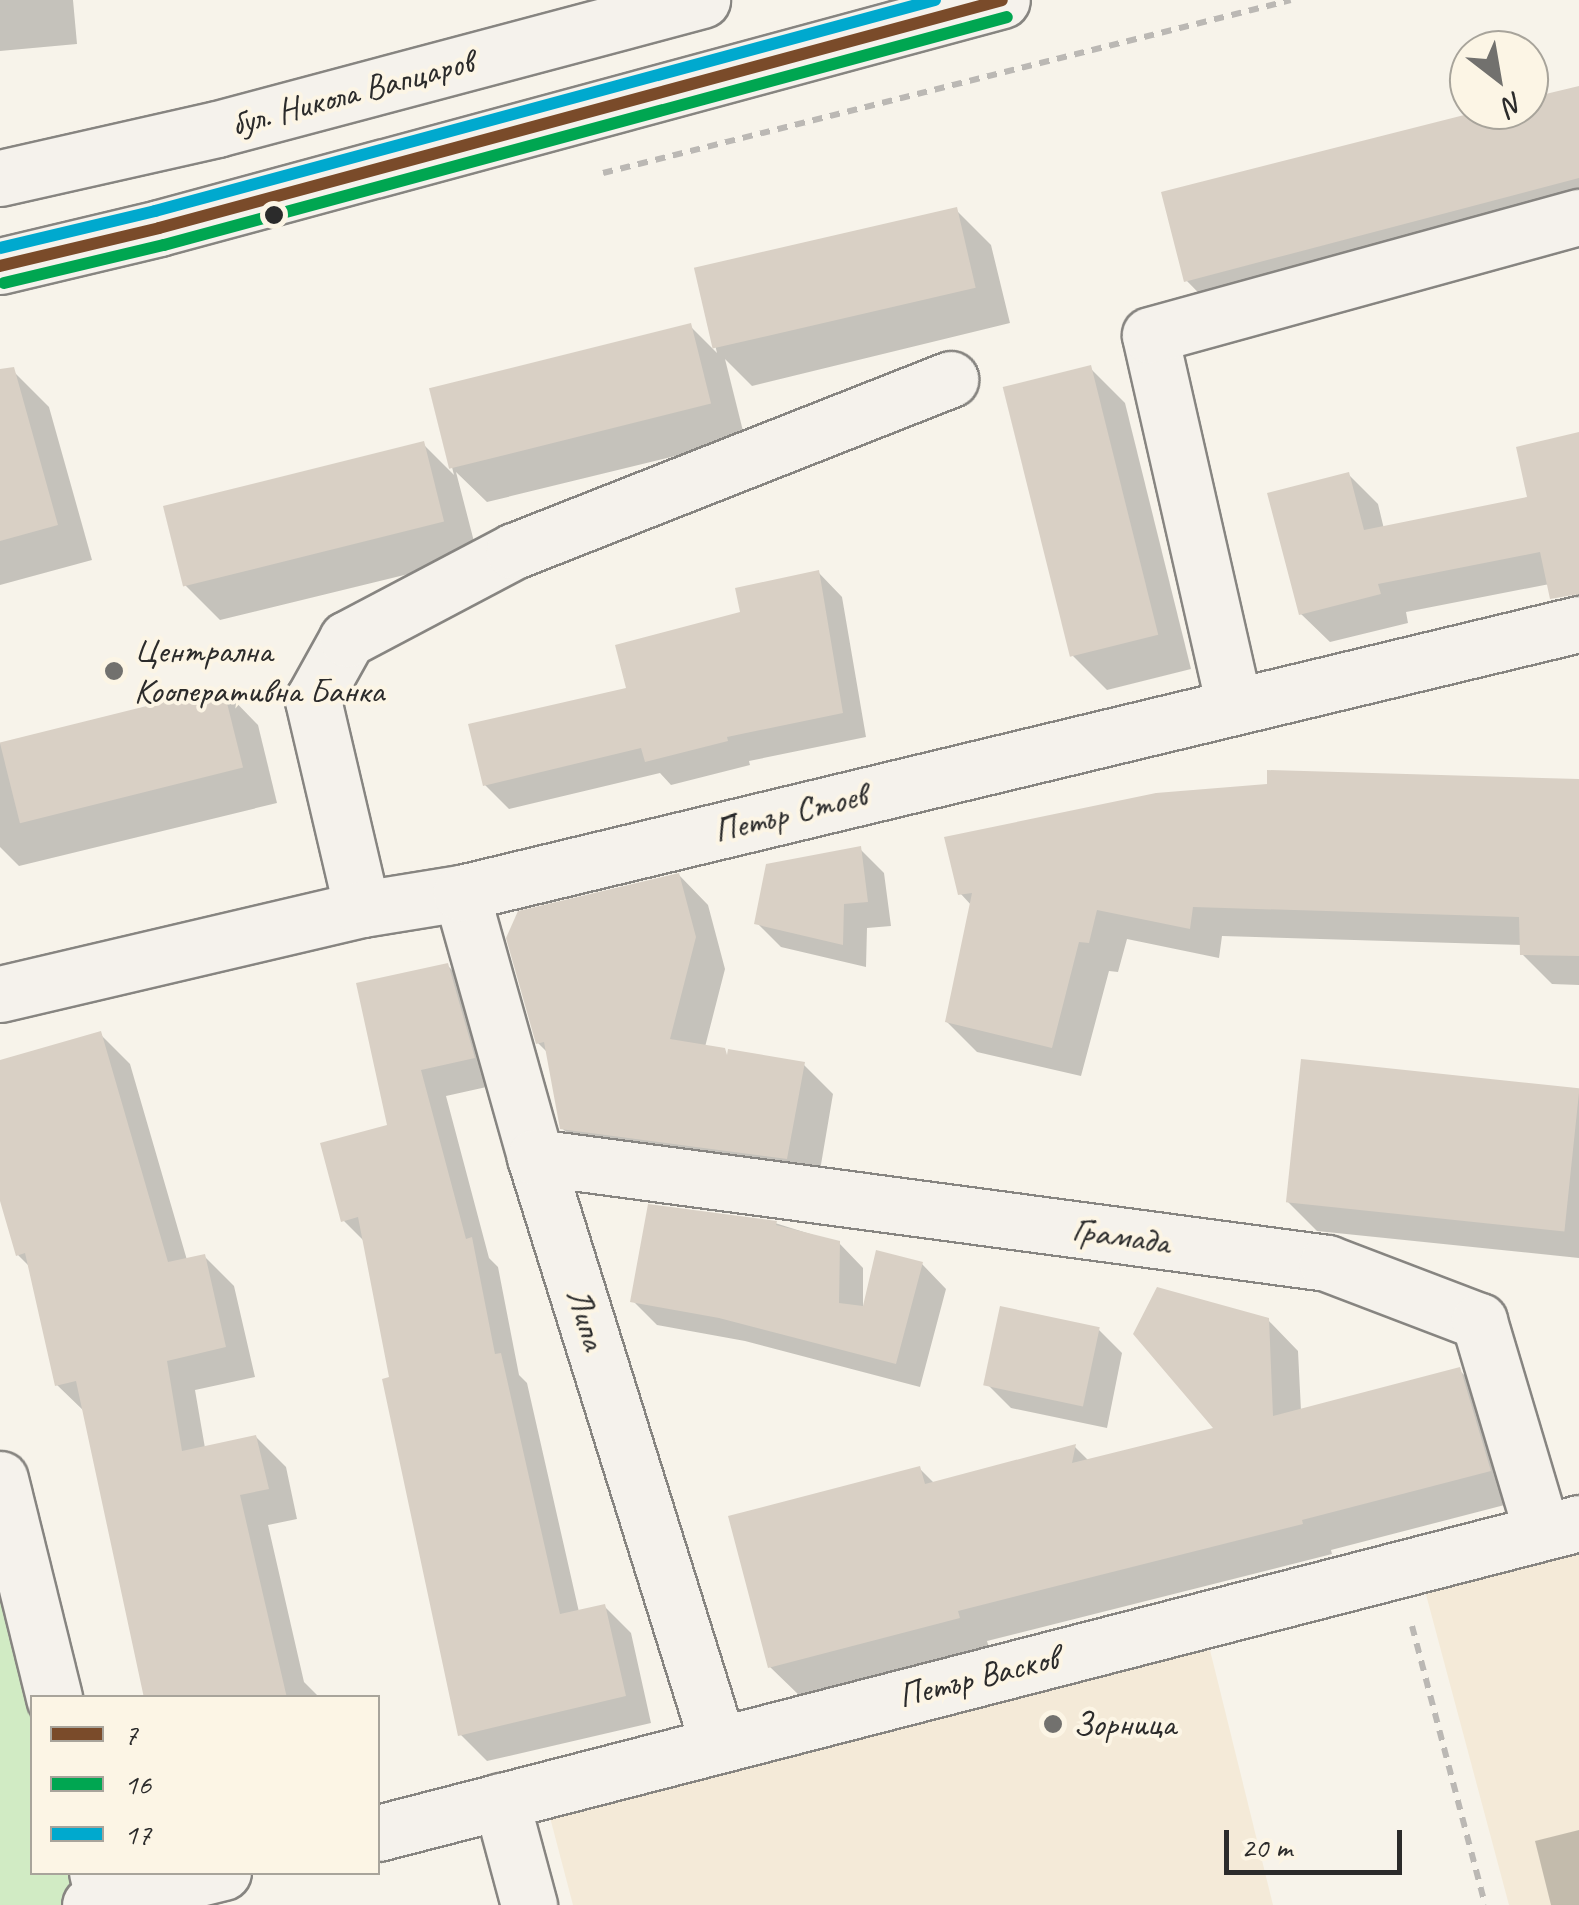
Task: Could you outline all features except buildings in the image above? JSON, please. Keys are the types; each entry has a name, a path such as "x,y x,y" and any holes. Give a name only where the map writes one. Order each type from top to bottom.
{"street":[{"name":"бул. Никола Вапцаров","path":"0,178 234,125 702,0"},
{"path":"0,266 159,228 1002,0"},
{"path":"1234,705 1150,335 1579,218"},
{"path":"362,909 314,700 346,639 514,551 950,379"},
{"name":"Петър Стоев","path":"0,994 362,909 460,892 1579,624"},
{"name":"Липа","path":"460,892 535,1157 718,1744"},
{"name":"Грамада","path":"535,1157 1328,1263 1479,1321 1560,1527"},
{"path":"0,1479 53,1695"},
{"name":"Петър Васков","path":"380,1832 1560,1527"},
{"path":"501,1801 529,1905"},
{"path":"99,1896 208,1875"}],"path":[{"path":"591,176 1291,0"},
{"path":"1397,1570 1484,1905"}],"shaded area":[{"path":"1579,1548 1579,1905 1509,1905 1424,1587"},
{"name":"Зорница","path":"1208,1642 1273,1905 573,1905 547,1806"}],"green space":[{"path":"0,1585 30,1705 30,1875 74,1875 82,1905 0,1905"}],"transit line":[{"name":"17","path":"0,248 155,211 935,0"},
{"name":"7","path":"0,266 159,228 1002,0"},
{"name":"16","path":"4,283 164,245 1007,17"}],"place":[{"name":"Централна Кооперативна Банка","path":"114,671"},
{"name":"Зорница","path":"1053,1724"}]}
